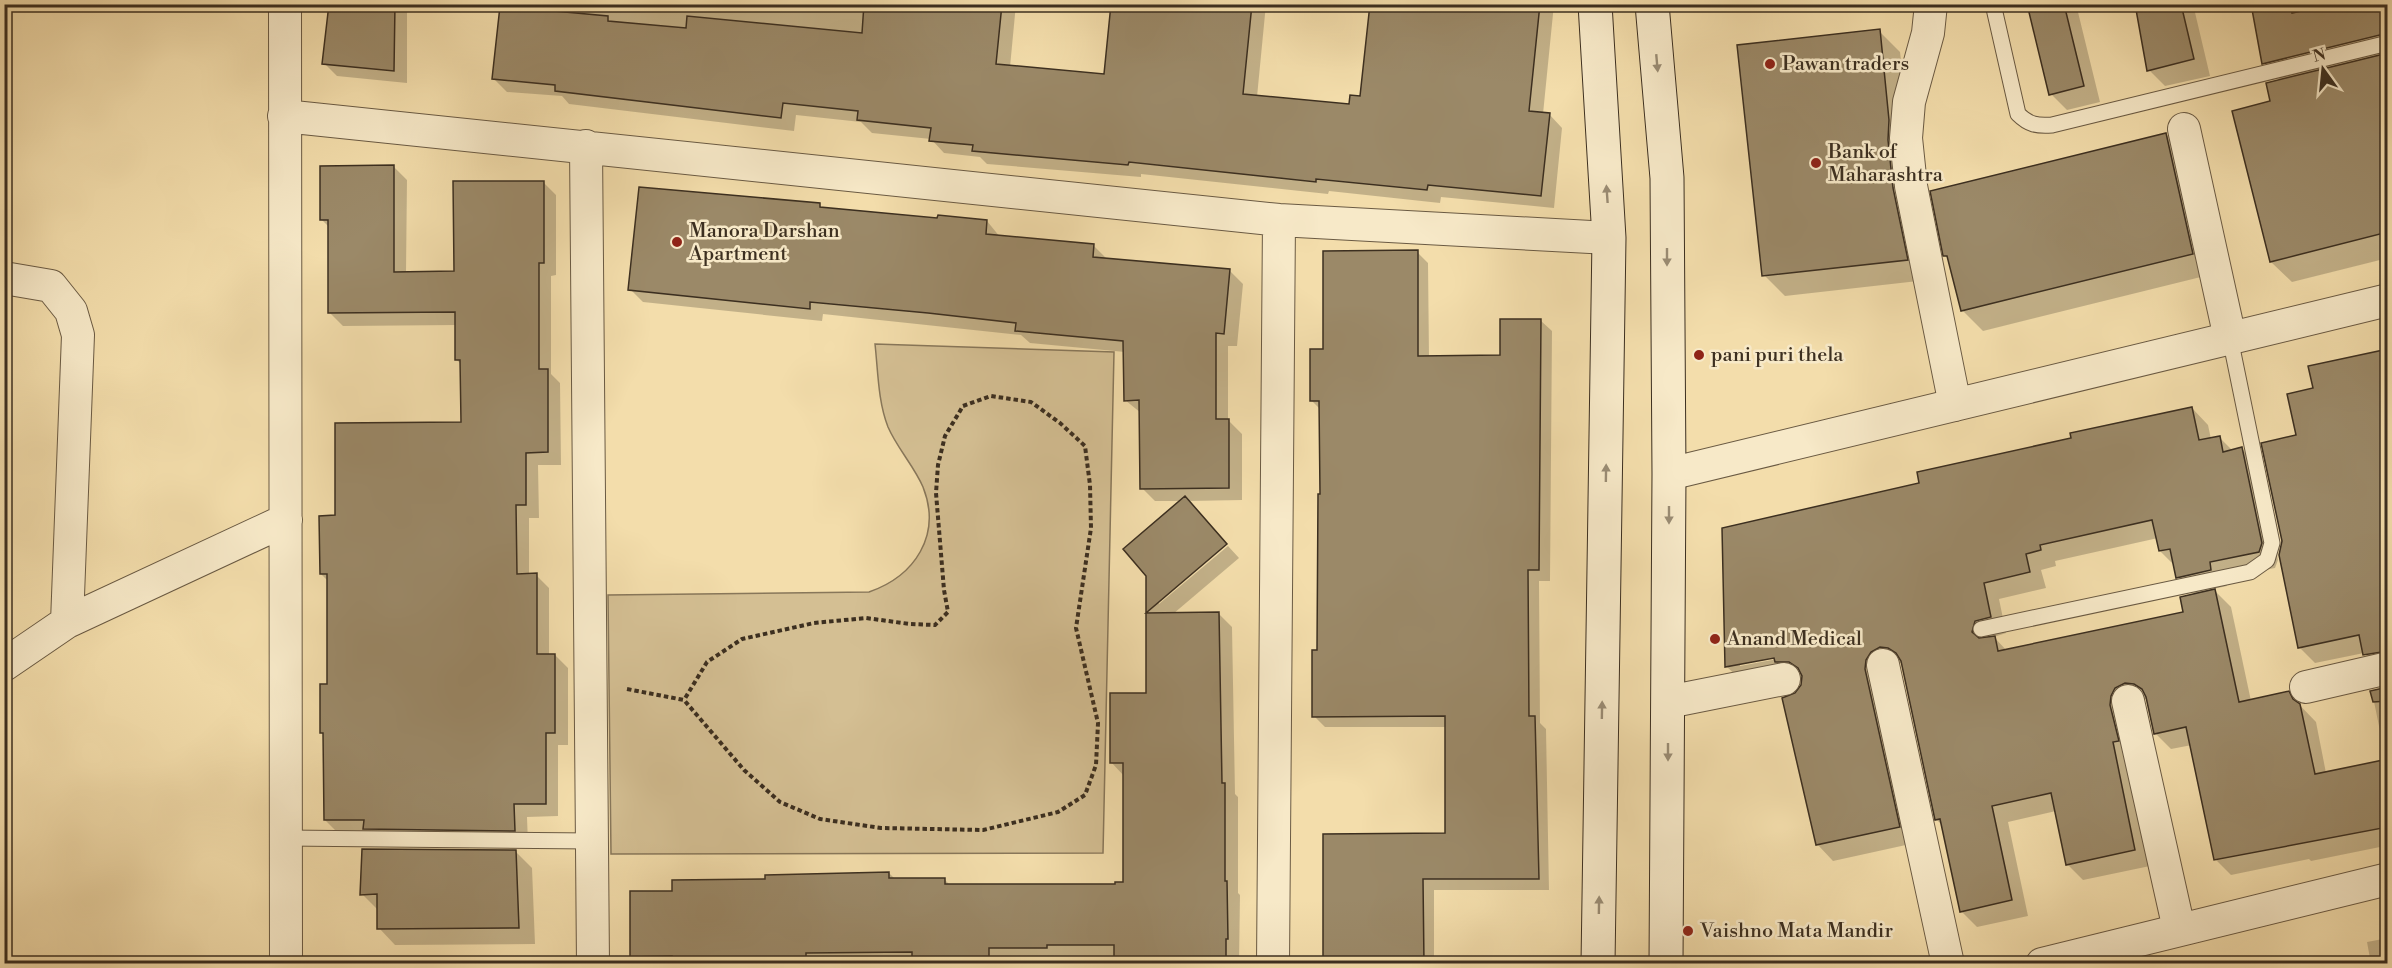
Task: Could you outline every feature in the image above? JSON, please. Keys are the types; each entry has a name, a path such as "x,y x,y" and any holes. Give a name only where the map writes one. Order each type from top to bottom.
{"main road":[{"path":"1595,4 1610,238 1598,963"},
{"path":"1653,4 1667,178 1669,474 1666,963"}],"street":[{"path":"285,4 286,963"},
{"path":"1932,4 1928,33 1909,102 1906,138 1911,186 1955,405"},
{"path":"285,116 1279,220 1610,238"},
{"path":"2184,129 2230,338"},
{"path":"586,146 593,963"},
{"path":"1273,963 1279,220"},
{"path":"4,278 51,286 71,311 78,334 67,622"},
{"path":"1669,474 2388,300"},
{"path":"4,665 67,622 286,520"},
{"path":"1883,665 1948,963"},
{"path":"2307,687 2388,668"},
{"path":"1668,702 1784,679"},
{"path":"2128,701 2179,929"},
{"path":"2042,963 2388,879"}],"lane":[{"path":"1993,4 2018,114 2028,124 2039,126 2177,96 2388,43"},
{"path":"1981,629 2250,572 2267,560 2272,543 2230,338"},
{"path":"286,838 592,841"}],"path":[{"path":"591,682 684,700 744,770 780,802 820,819 880,828 983,830 1058,812 1085,795 1096,765 1098,723 1076,628 1091,528 1090,485 1085,446 1060,423 1031,402 991,396 963,406 945,436 938,465 936,493 948,612 935,625 866,618 814,623 742,639 707,662 684,700"}],"shaded area":[{"path":"875,344 1114,352 1103,853 611,854 608,595 869,592 900,576 920,552 929,521 928,505 919,479 888,427 882,407"}],"building":[{"path":"329,4 395,4 394,71 322,64"},
{"path":"864,4 1002,4 996,64 1104,74 1111,4 1252,4 1243,94 1349,104 1350,95 1360,96 1370,4 1540,4 1529,111 1550,113 1541,196 1428,185 1427,190 1316,179 1316,182 1129,162 1128,165 972,151 973,145 929,141 931,128 857,120 858,111 783,103 781,118 555,91 555,85 492,79 500,6 608,16 608,21 686,28 687,16 862,33"},
{"path":"2027,4 2064,4 2084,86 2049,95"},
{"path":"2135,4 2181,4 2194,59 2147,71"},
{"path":"2251,4 2290,4 2292,13 2333,4 2388,4 2388,33 2262,64"},
{"path":"1880,29 1893,188 1908,260 1762,276 1737,45"},
{"path":"2388,53 2388,232 2270,262 2232,111 2270,101 2266,83"},
{"path":"2166,133 2193,254 1961,311 1947,256 1943,256 1930,191"},
{"path":"394,165 394,272 454,271 453,181 544,181 544,263 539,263 539,369 548,369 548,452 526,453 526,505 516,505 517,574 537,573 537,654 555,654 555,733 546,733 546,804 514,804 515,831 363,829 364,820 324,820 320,684 327,684 327,574 320,574 319,516 335,515 335,423 461,422 460,360 455,360 455,312 328,313 328,220 320,220 320,166"},
{"path":"639,187 820,203 820,207 937,218 938,215 987,220 986,234 1094,244 1093,257 1230,269 1224,334 1216,333 1216,419 1229,419 1229,488 1140,489 1139,400 1124,401 1123,341 1015,331 1016,323 928,313 810,302 810,309 628,290"},
{"path":"1418,250 1418,356 1500,355 1500,319 1541,319 1539,570 1528,570 1529,716 1535,716 1539,879 1423,879 1424,963 1323,963 1323,834 1445,833 1445,716 1312,717 1312,650 1317,650 1318,494 1320,494 1319,401 1310,401 1310,349 1323,349 1323,251"},
{"path":"2388,349 2388,651 2363,655 2359,635 2298,648 2279,555 2282,541 2261,443 2296,435 2287,394 2313,388 2308,366"},
{"path":"2192,407 2199,440 2220,436 2223,452 2242,447 2262,543 2259,552 2210,562 2211,570 2176,578 2170,549 2159,551 2152,520 2040,545 2041,550 2026,554 2030,572 1984,583 1991,617 1975,621 1972,632 1979,638 1995,636 1998,651 2183,612 2180,597 2215,589 2239,702 2289,691 2293,699 2300,704 2315,774 2388,759 2388,827 2214,860 2186,727 2154,734 2146,697 2142,689 2134,684 2125,683 2115,688 2110,705 2119,741 2113,742 2135,850 2066,865 2051,793 1992,806 2012,900 1960,912 1940,819 1935,820 1901,661 1896,653 1888,648 1880,647 1871,652 1866,660 1865,669 1900,827 1816,845 1782,698 1795,693 1801,685 1802,676 1798,668 1789,662 1775,662 1774,658 1725,667 1722,528 1919,483 1917,472 2071,438 2070,433"},
{"path":"1185,496 1227,544 1146,613 1146,576 1123,549"},
{"path":"1219,612 1222,783 1225,783 1225,881 1227,881 1226,963 1114,963 1114,945 989,948 989,963 912,961 912,952 806,953 806,958 630,957 630,891 672,891 672,880 765,879 765,875 889,872 889,878 945,878 945,884 1115,884 1115,882 1123,882 1123,763 1110,763 1110,693 1146,693 1146,613"},
{"path":"2388,687 2388,701 2373,702 2370,691"},
{"path":"362,849 516,850 519,928 377,929 377,894 360,895"}],"place":[{"name":"Pawan traders","path":"1770,64"},
{"name":"Bank of Maharashtra","path":"1816,163"},
{"name":"Manora Darshan Apartment","path":"677,242"},
{"name":"pani puri thela","path":"1699,355"},
{"name":"Anand Medical","path":"1715,639"},
{"name":"Vaishno Mata Mandir","path":"1688,931"}]}
